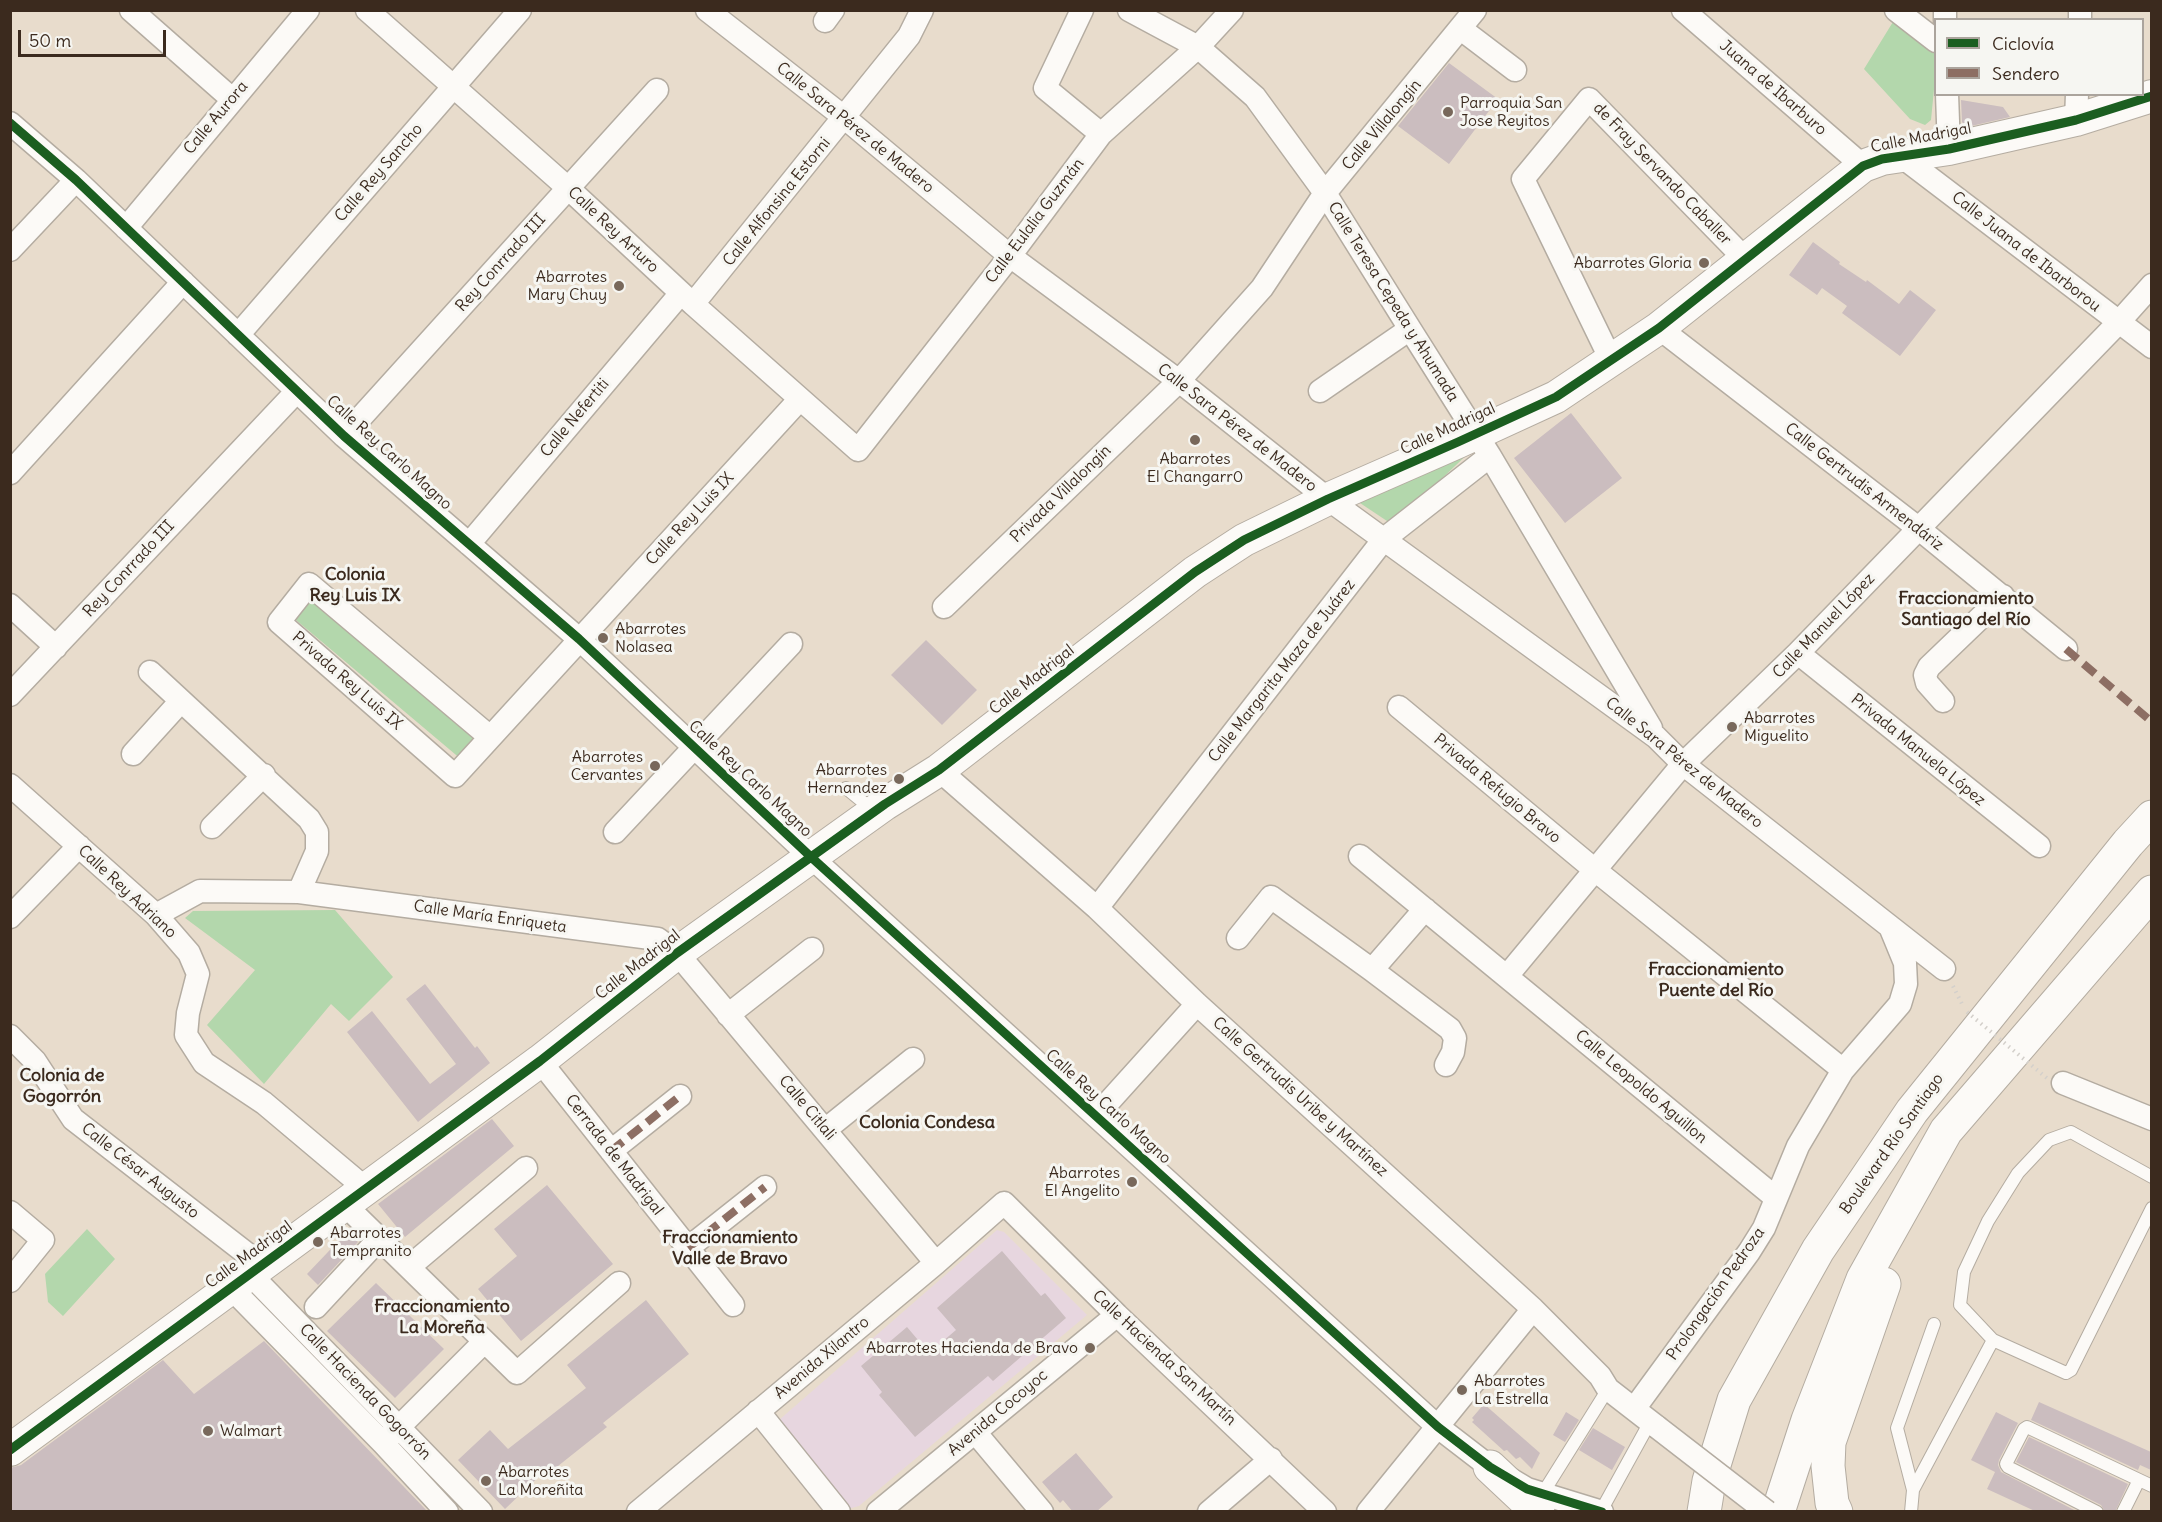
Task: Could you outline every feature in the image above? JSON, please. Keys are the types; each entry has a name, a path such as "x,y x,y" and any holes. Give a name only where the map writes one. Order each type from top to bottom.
{"main road":[{"name":"Boulevard Río Santiago","path":"1704,1512 1709,1481 1734,1400 1818,1250 1912,1111 2128,843 2151,818"},
{"path":"1778,1512 1808,1420 1863,1278 1946,1131 2151,892"},
{"path":"1836,1512 1832,1503 1828,1466 1829,1442 1880,1295 1912,1191"},
{"path":"1490,1467 1541,1502"}],"street":[{"path":"131,10 232,99"},
{"name":"Calle Aurora","path":"126,228 308,10"},
{"name":"Calle Rey Arturo","path":"367,10 858,450"},
{"name":"Calle Rey Sancho","path":"238,335 520,10"},
{"name":"Calle Sara Pérez de Madero","path":"707,10 845,118 1010,256 1179,381 1328,499 1656,737 1683,764 1944,969"},
{"name":"Calle Alfonsina Estorni","path":"687,298 845,118 909,36 922,10"},
{"path":"1082,10 1045,88 1101,134"},
{"name":"Calle Teresa Cepeda y Ahumada","path":"1129,10 1198,48 1255,97 1325,194 1483,445 1656,737"},
{"name":"Calle Eulalia Guzmán","path":"858,450 1010,256 1101,134 1198,48 1232,10"},
{"name":"Calle Villalongín","path":"1179,381 1262,288 1325,194 1476,10"},
{"name":"Juana de Ibarburo","path":"1683,10 1863,166"},
{"path":"1896,10 1934,40"},
{"path":"1461,29 1515,70"},
{"name":"Rey Conrrado III","path":"344,436 657,90"},
{"path":"1947,96 1949,149"},
{"name":"Calle Madrigal","path":"10,1450 124,1374 246,1275 540,1061 677,953 874,812 939,770 1195,572 1244,540 1328,499 1458,442 1483,445 1659,328 1863,166 1882,159 1949,149 2076,107 2151,96"},
{"name":"de Fray Servando Caballer","path":"1611,360 1523,179 1589,99 1746,260"},
{"name":"Calle Rey Carlo Magno","path":"10,123 76,180 344,436 579,639 811,857 1438,1427 1490,1467"},
{"name":"Calle Juana de Ibarborou","path":"1901,156 2151,347"},
{"path":"10,250 76,180"},
{"path":"10,473 183,282"},
{"name":"Calle Manuel López","path":"1507,976 1683,764 1798,653 2118,323 2151,285"},
{"name":"Calle Nefertiti","path":"469,544 687,298"},
{"name":"Calle Gertrudis Armendáriz","path":"1659,328 1918,528 2066,649"},
{"path":"1320,392 1410,329"},
{"name":"Privada Villalongín","path":"944,607 1179,381"},
{"name":"Rey Conrrado III","path":"10,695 297,391"},
{"name":"Calle Rey Luis IX","path":"579,639 800,399"},
{"name":"Calle Margarita Maza de Juárez","path":"1097,908 1384,539 1483,445"},
{"name":"Privada Rey Luis IX","path":"490,737 309,584 279,622 455,776 579,639"},
{"path":"1943,701 1927,683 1924,675 1929,667 2003,596"},
{"path":"10,605 56,647"},
{"path":"615,832 790,644"},
{"name":"Privada Manuela López","path":"1798,653 2039,846"},
{"path":"150,672 309,819 317,832 317,851 299,892"},
{"path":"132,754 181,700"},
{"name":"Privada Refugio Bravo","path":"1399,707 1594,870 1844,1070"},
{"name":"Calle Gertrudis Uribe y Martínez","path":"939,770 1097,908 1197,1004 1533,1309 1600,1376 1608,1389 1767,1512"},
{"path":"212,827 264,775"},
{"name":"Calle Rey Adriano","path":"10,785 156,915 189,953 198,974 188,1012 186,1035 204,1064 264,1103 355,1196 380,1238 517,1373 619,1283"},
{"path":"10,917 79,846"},
{"name":"Calle Leopoldo Aguillon","path":"1360,856 1776,1198"},
{"name":"Calle María Enriqueta","path":"156,915 200,891 299,892 658,939 677,953"},
{"path":"1238,938 1271,897 1450,1029 1455,1038 1453,1052 1446,1065"},
{"path":"1372,970 1425,909"},
{"name":"Prolongación Pedroza","path":"1647,1419 1764,1228 1798,1146 1844,1070 1900,1004 1906,984 1905,963 1889,924"},
{"path":"728,1015 812,949"},
{"name":"Calle Citlali","path":"677,953 936,1263"},
{"name":"Calle Rey Carlo Magno","path":"1096,1116 1197,1004"},
{"name":"Calle César Augusto","path":"10,1036 35,1061 73,1119 246,1275"},
{"path":"825,1130 913,1059"},
{"name":"Cerrada de Madrigal","path":"540,1061 732,1305"},
{"path":"2055,1081 2151,1119"},
{"path":"611,1151 680,1096"},
{"path":"409,1267 526,1168"},
{"path":"688,1248 765,1187"},
{"name":"Avenida Xilantro","path":"638,1512 936,1263 1004,1203"},
{"name":"Calle Hacienda San Martín","path":"1004,1203 1117,1315 1324,1512"},
{"path":"10,1212 43,1240 10,1281"},
{"path":"316,1307 380,1238"},
{"name":"Calle Hacienda Gogorrón","path":"246,1275 399,1426 481,1512"},
{"name":"Calle Hacienda Gogorrón","path":"246,1275 383,1443 447,1512"},
{"path":"1368,1512 1533,1309"},
{"name":"Avenida Cocoyoc","path":"878,1512 1117,1315"},
{"path":"383,1443 484,1342"},
{"path":"758,1411 839,1512"},
{"path":"975,1432 1042,1512"},
{"path":"1209,1512 1270,1459"},
{"path":"1541,1502 1601,1511"}],"lane":[{"path":"846,788 874,812"},
{"path":"2151,1177 2071,1132 2049,1140 2019,1173 1988,1221 1964,1272 1960,1305 1993,1340 2066,1373 2071,1370 2151,1209"},
{"path":"1911,1512 1913,1490 1897,1428 1934,1324"},
{"path":"1913,1490 1993,1340"},
{"path":"1541,1502 1608,1389"},
{"path":"1601,1511 1647,1419"},
{"path":"2097,1512 2008,1467 2006,1464 2024,1429 2028,1427 2151,1486"},
{"path":"2123,1512 2139,1480"}],"path":[{"path":"1944,969 1966,1012 2055,1081"}],"shaded area":[{"path":"997,1230 1004,1232 1087,1315 859,1506 848,1509 779,1420"}],"green space":[{"path":"1896,17 1934,48 1931,120 1925,125 1910,119 1864,69"},
{"path":"1475,447 1393,525 1357,501"},
{"path":"310,599 481,738 462,760 296,620"},
{"path":"335,910 393,977 349,1021 331,1004 264,1084 207,1025 255,970 185,918 193,911"},
{"path":"87,1229 115,1259 63,1316 48,1302 45,1274"}],"building":[{"name":"Parroquia San Jose Reyitos","path":"1449,63 1498,99 1449,164 1398,126"},
{"path":"1961,100 2003,107 2010,117 1967,127 1962,122"},
{"path":"1813,242 1840,262 1839,264 1866,282 1867,280 1899,304 1910,290 1936,310 1900,356 1842,313 1847,306 1822,288 1817,295 1789,275"},
{"path":"1571,413 1622,478 1565,523 1514,458"},
{"path":"926,640 977,690 942,725 891,675"},
{"path":"425,984 475,1048 477,1046 490,1063 418,1122 347,1032 372,1011 430,1084 456,1064 406,999"},
{"path":"492,1119 514,1146 405,1237 378,1204"},
{"path":"547,1185 613,1264 521,1341 478,1289 517,1256 494,1229"},
{"path":"347,1232 358,1242 318,1285 307,1274"},
{"path":"1002,1251 1041,1296 1045,1293 1066,1318 993,1381 988,1376 915,1437 879,1395 882,1392 861,1366 907,1327 929,1353 956,1330 937,1308"},
{"path":"376,1283 444,1349 395,1398 327,1331"},
{"path":"646,1300 689,1354 603,1423 607,1427 553,1470 550,1466 505,1509 458,1460 490,1430 508,1449 586,1388 567,1365"},
{"name":"Walmart","path":"264,1341 428,1512 10,1512 10,1468 21,1465 163,1360 194,1394"},
{"path":"2039,1402 2151,1452 2151,1470 2140,1465 2138,1470 2031,1420"},
{"path":"1484,1404 1540,1453 1532,1469 1520,1457 1516,1459 1507,1450 1504,1451 1472,1422 1474,1420 1472,1418"},
{"path":"1566,1412 1579,1420 1565,1442 1553,1435"},
{"path":"1996,1412 2018,1423 1999,1460 1998,1465 2001,1472 2078,1512 2037,1512 1987,1489 1995,1472 1971,1460"},
{"path":"1593,1428 1625,1447 1612,1470 1579,1450"},
{"path":"2029,1437 2128,1484 2115,1512 2105,1512 2101,1505 2016,1462"},
{"path":"1076,1453 1113,1497 1096,1512 1073,1512 1063,1500 1060,1503 1042,1482"}],"marked path":[{"path":"2066,649 2152,722"},
{"path":"611,1151 680,1096"},
{"path":"688,1248 765,1187"}],"cycle path":[{"path":"10,1450 540,1061 677,953 885,804 939,770 1195,572 1244,540 1328,499 1556,397 1659,328 1863,166 1882,159 1949,149 2076,120 2152,96"},
{"path":"10,123 76,180 344,436 579,639 811,857 1438,1427 1490,1467 1527,1489 1602,1512"}],"place":[{"name":"Parroquia San Jose Reyitos","path":"1448,112"},
{"name":"Abarrotes Gloria","path":"1704,263"},
{"name":"Abarrotes Mary Chuy","path":"619,286"},
{"name":"Abarrotes El Changarr0","path":"1195,440"},
{"name":"Abarrotes Nolasea","path":"603,638"},
{"name":"Abarrotes Miguelito","path":"1732,727"},
{"name":"Abarrotes Cervantes","path":"655,766"},
{"name":"Abarrotes Hernandez","path":"899,779"},
{"name":"Abarrotes El Angelito","path":"1132,1182"},
{"name":"Abarrotes Tempranito","path":"318,1242"},
{"name":"Abarrotes Hacienda de Bravo","path":"1090,1348"},
{"name":"Abarrotes La Estrella","path":"1462,1390"},
{"name":"Walmart","path":"208,1431"},
{"name":"Abarrotes La Moreñita","path":"486,1481"}],"district":[{"name":"Colonia Rey Luis IX","path":"355,585"},
{"name":"Fraccionamiento Santiago del Río","path":"1966,609"},
{"name":"Fraccionamiento Puente del Río","path":"1716,980"},
{"name":"Colonia de Gogorrón","path":"62,1086"},
{"name":"Colonia Condesa","path":"927,1123"},
{"name":"Fraccionamiento Valle de Bravo","path":"730,1248"},
{"name":"Fraccionamiento La Moreña","path":"442,1317"}]}
